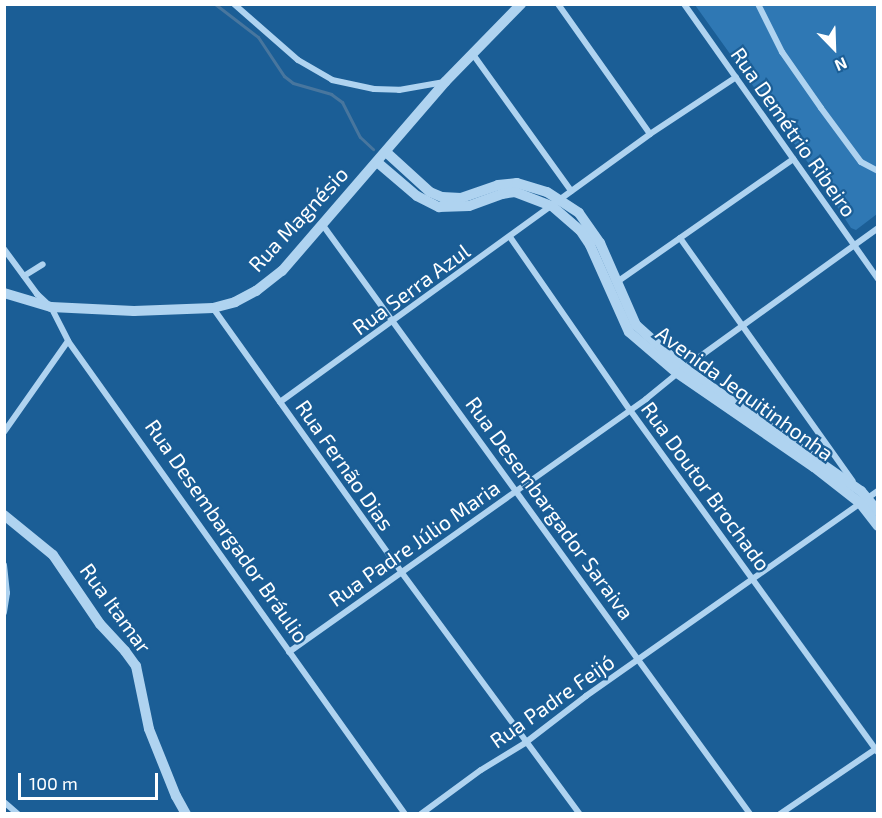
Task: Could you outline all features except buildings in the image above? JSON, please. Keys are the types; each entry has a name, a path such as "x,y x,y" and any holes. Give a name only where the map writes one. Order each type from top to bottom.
{"street":[{"path":"234,4 298,60 332,80 374,89 399,90 445,82"},
{"name":"Rua Magnésio","path":"51,307 134,311 213,308 235,302 274,279 471,52 521,4"},
{"path":"558,4 650,134"},
{"name":"Rua Demétrio Ribeiro","path":"684,4 878,279"},
{"path":"758,4 782,51 820,108 861,162 878,171"},
{"path":"471,52 572,191"},
{"name":"Rua Serra Azul","path":"280,402 393,323 650,134 736,77"},
{"name":"Avenida Jequitinhonha","path":"386,152 426,188 442,197 467,197 509,182 547,192 556,203"},
{"path":"613,284 793,159"},
{"name":"Avenida Jequitinhonha","path":"377,162 417,196 439,207 469,206 502,194 515,192 556,203 586,221 600,243 613,284 636,325 681,371 863,497 878,511"},
{"name":"Rua Desembargador Saraiva","path":"322,224 518,490 750,813"},
{"name":"Rua Padre Júlio Maria","path":"289,652 630,410 878,228"},
{"name":"Rua Doutor Brochado","path":"510,237 630,410 877,750"},
{"path":"680,238 863,497"},
{"name":"Rua Desembargador Bráulio","path":"4,249 37,294 51,307 68,341 405,813"},
{"path":"24,276 43,264"},
{"path":"4,293 51,307"},
{"name":"Rua Fernão Dias","path":"213,308 402,573 525,742 580,813"},
{"path":"4,432 68,341"},
{"path":"816,464 827,447"},
{"name":"Rua Padre Feijó","path":"422,813 753,579 863,497 878,491"},
{"name":"Avenida Jequitinhonha","path":"863,497 878,526"},
{"name":"Rua Itamar","path":"4,515 53,555 100,624 136,666 149,729 176,796 186,813"},
{"path":"4,566 7,593 4,613"},
{"path":"780,813 877,750"},
{"path":"4,802 18,813"}],"shaded area":[{"path":"695,5 877,5 877,214 856,230 851,228 814,171"}],"waterway":[{"path":"215,4 258,37 284,76 293,83 331,94 342,102 360,137 373,149"}]}
